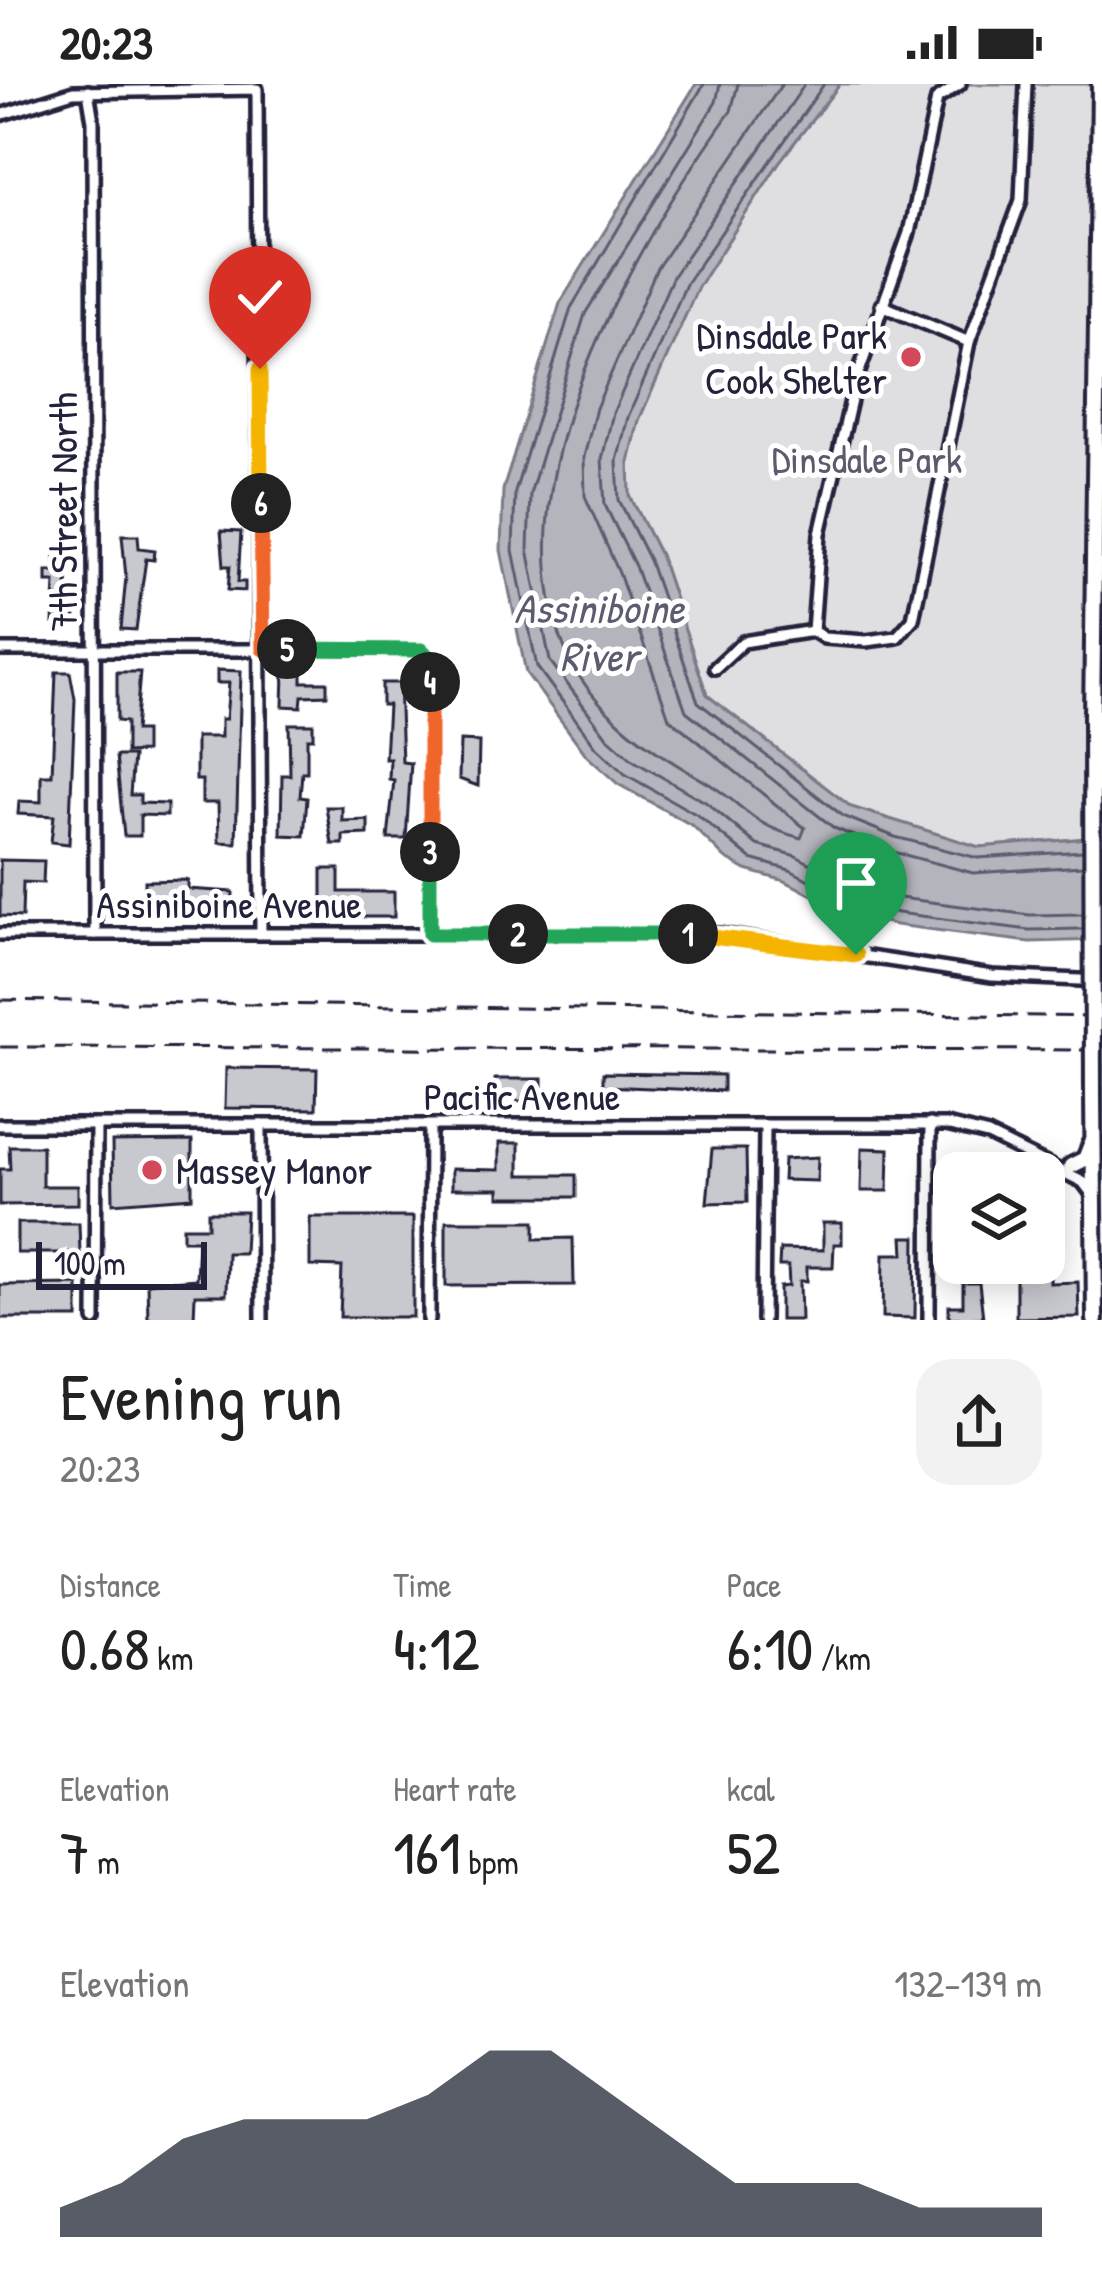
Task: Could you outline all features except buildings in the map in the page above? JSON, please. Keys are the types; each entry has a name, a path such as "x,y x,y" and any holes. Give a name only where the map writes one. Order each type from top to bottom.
{"main road":[{"path":"1095,1320 1098,1169 1093,1133 1092,718 1100,84"},
{"path":"1071,1166 1088,1153 1093,1133"}],"street":[{"path":"813,631 820,534 855,383 909,233 938,100 960,84"},
{"path":"715,668 743,642 813,631 824,638 866,641 897,637 913,619 969,342 1021,200 1026,84"},
{"path":"0,115 36,100 88,91 257,89 261,933"},
{"name":"7th Street North","path":"88,91 93,121 95,934"},
{"path":"881,305 969,342"},
{"path":"0,650 422,650 430,659 430,934"},
{"name":"Assiniboine Avenue","path":"0,934 719,934 992,976 1102,981"},
{"path":"929,1320 930,1124"},
{"name":"Pacific Avenue","path":"0,1125 930,1124 988,1135 1019,1152"},
{"path":"95,1320 96,1125"},
{"path":"261,1125 262,1320"},
{"path":"763,1320 765,1125"},
{"path":"429,1320 430,1126"},
{"name":"Pacific Avenue","path":"1065,1165 1098,1169"},
{"name":"Pacific Avenue","path":"1065,1174 1083,1182 1094,1206"}],"green space":[{"name":"Dinsdale Park","path":"840,84 1093,84 1089,838 979,847 851,807 707,695 660,555 630,496 629,462 639,420 698,287 780,161"}],"water":[{"name":"Assiniboine River","path":"696,84 840,84 780,161 698,287 639,420 629,462 630,496 660,555 707,695 851,807 979,847 1102,837 1102,940 1029,942 896,925 847,913 785,881 746,870 725,858 693,826 618,784 587,756 526,673 501,550 503,490 560,303"}],"railway":[{"path":"0,1000 1102,1017"},
{"path":"0,1047 1102,1050"}],"place":[{"name":"Dinsdale Park Cook Shelter","path":"911,357"},
{"name":"Massey Manor","path":"152,1170"}],"route":[{"path":"260,369 263,649 422,650 430,659 430,934 719,934 856,955"}]}
